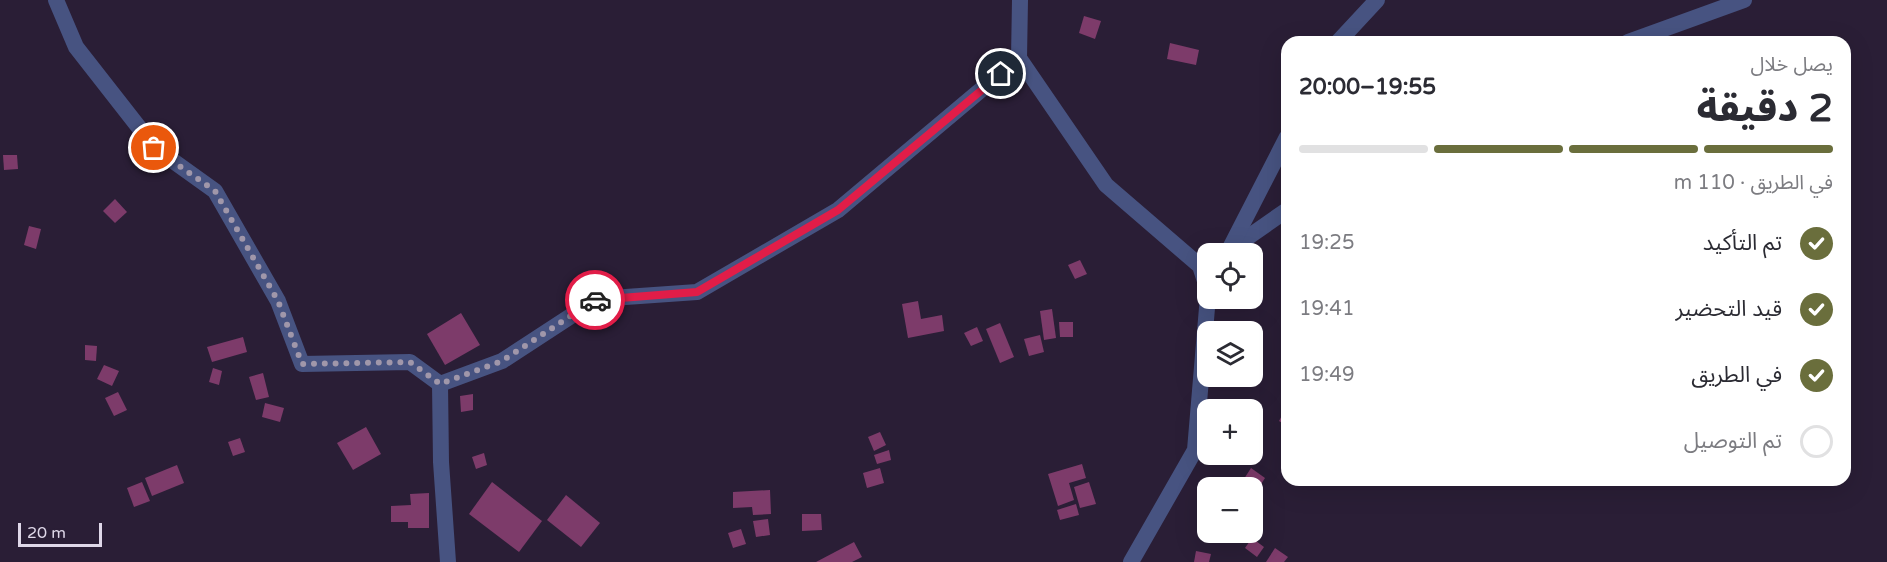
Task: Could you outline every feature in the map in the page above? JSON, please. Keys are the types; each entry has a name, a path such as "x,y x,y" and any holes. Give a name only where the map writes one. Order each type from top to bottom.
{"street":[{"path":"56,0 76,47 154,148 215,191 278,301 302,364 410,362 440,384"},
{"path":"1020,0 1019,58 1106,185 1197,263"},
{"path":"1344,36 1377,0"},
{"path":"1645,36 1744,0"},
{"path":"440,384 502,361 597,299 697,292 838,210 1019,58"},
{"path":"1233,243 1281,149"},
{"path":"1241,243 1281,214"},
{"path":"1131,562 1195,450 1207,309"},
{"path":"440,384 441,462 448,562"}],"building":[{"path":"1084,16 1101,21 1095,39 1079,33"},
{"path":"1170,43 1199,50 1196,65 1167,59"},
{"path":"3,155 17,155 18,169 4,170"},
{"path":"115,199 127,212 115,223 103,211"},
{"path":"29,226 41,229 36,249 24,245"},
{"path":"1080,260 1087,274 1075,279 1068,265"},
{"path":"918,301 921,319 942,315 944,331 908,338 902,304"},
{"path":"1052,309 1056,338 1044,340 1040,311"},
{"path":"461,313 480,345 445,365 427,334"},
{"path":"1059,322 1073,322 1073,337 1060,337"},
{"path":"1000,323 1014,357 1000,363 986,329"},
{"path":"977,327 983,341 971,346 964,333"},
{"path":"1040,335 1044,352 1029,356 1024,339"},
{"path":"243,337 247,352 212,362 207,347"},
{"path":"85,345 97,346 96,361 85,360"},
{"path":"104,365 119,371 112,386 97,379"},
{"path":"213,368 222,371 219,385 209,382"},
{"path":"263,373 269,397 256,400 249,377"},
{"path":"118,392 127,410 114,416 105,398"},
{"path":"473,394 473,410 461,412 460,396"},
{"path":"265,403 284,408 280,422 262,417"},
{"path":"366,427 381,454 353,470 337,443"},
{"path":"880,432 886,445 874,451 868,437"},
{"path":"240,438 245,452 233,456 228,442"},
{"path":"889,450 891,460 877,464 874,455"},
{"path":"484,453 487,465 476,469 472,457"},
{"path":"1082,464 1086,478 1069,483 1074,500 1058,506 1048,474"},
{"path":"177,465 184,483 152,496 145,478"},
{"path":"880,468 884,483 867,488 863,473"},
{"path":"1251,468 1265,478 1263,481 1263,477 1245,477"},
{"path":"142,482 150,501 134,507 127,488"},
{"path":"492,482 542,521 519,552 469,514"},
{"path":"1089,482 1096,504 1080,508 1074,487"},
{"path":"770,490 771,514 753,515 752,507 733,508 733,492"},
{"path":"429,493 429,528 408,528 408,522 391,522 391,506 411,505 410,494"},
{"path":"566,495 600,523 581,547 547,520"},
{"path":"1076,504 1079,515 1060,520 1057,510"},
{"path":"802,514 821,514 822,530 802,531"},
{"path":"768,519 770,535 756,537 753,521"},
{"path":"741,529 746,544 733,548 728,533"},
{"path":"854,542 862,557 852,562 816,562"},
{"path":"1248,543 1259,543 1264,547 1257,557 1245,548"},
{"path":"1275,548 1288,557 1284,562 1266,562"},
{"path":"1196,551 1211,554 1209,562 1194,562"}],"way so far":[{"path":"154,148 215,191 278,301 302,364 410,362 440,384 502,361 595,300"}],"route":[{"path":"595,300 697,292 838,210 1001,74"}]}
